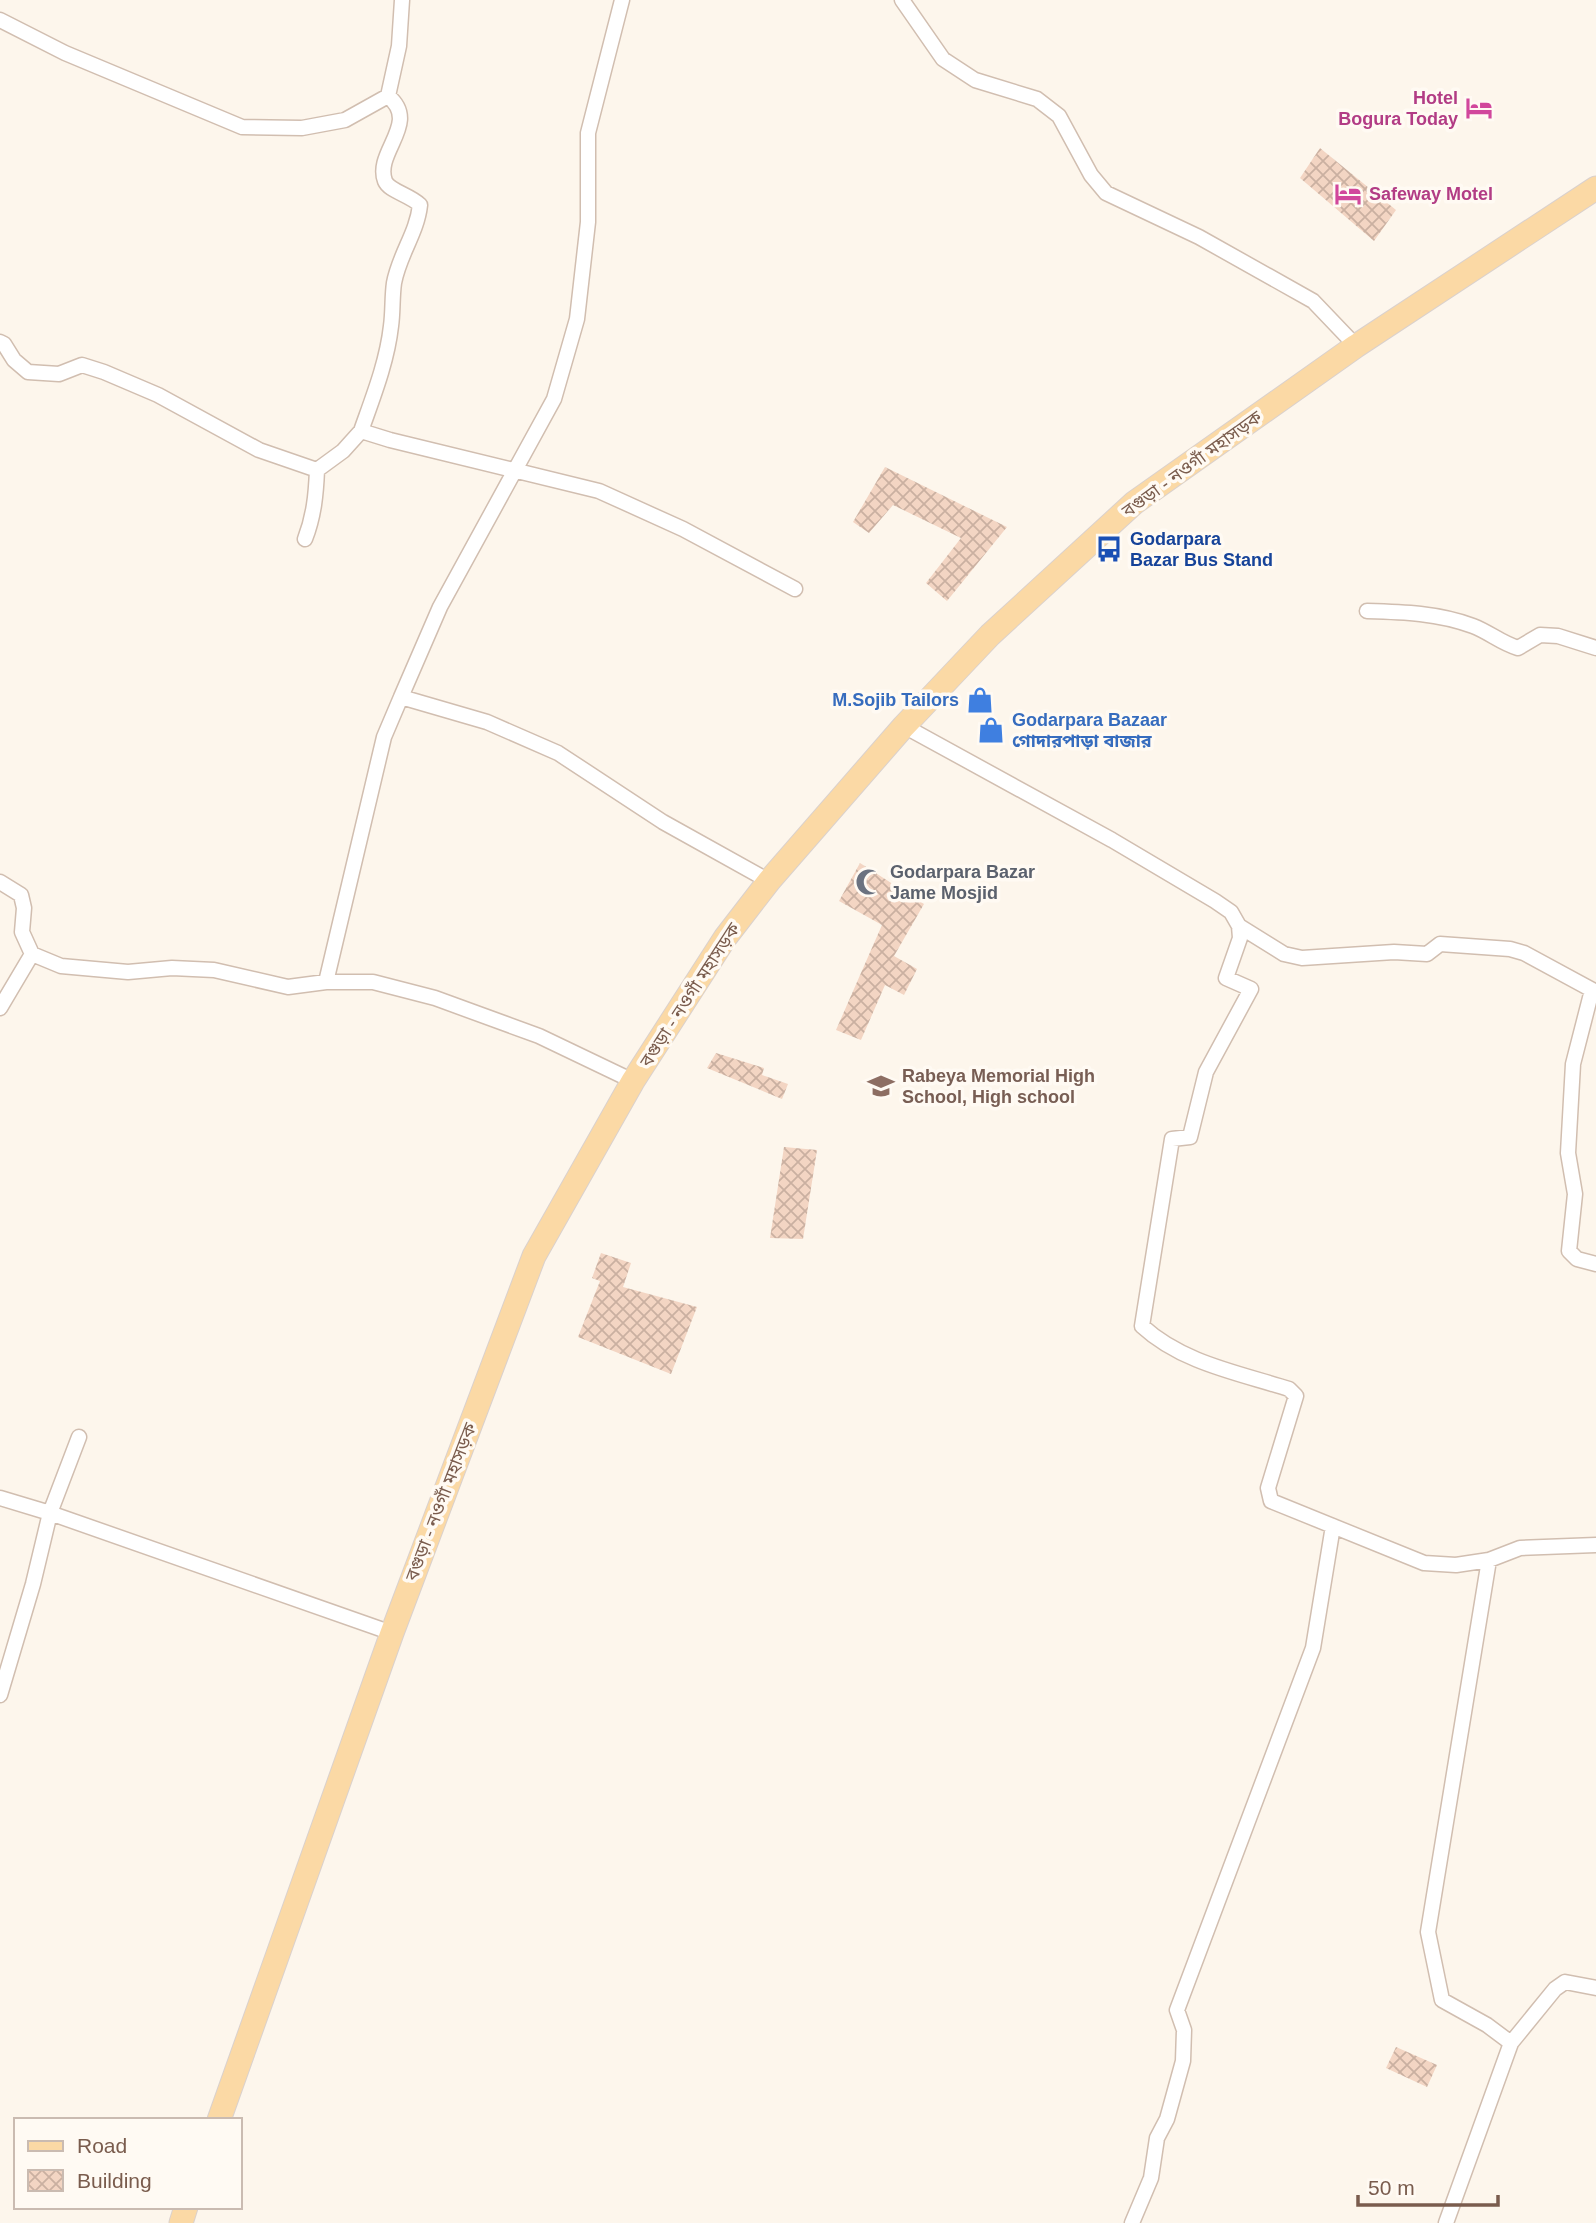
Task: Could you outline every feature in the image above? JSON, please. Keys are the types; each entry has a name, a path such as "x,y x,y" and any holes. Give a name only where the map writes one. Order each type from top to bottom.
{"main road":[{"name":"বগুড়া - নওগাঁ মহাসড়ক","path":"220,2118 392,1633 534,1256 633,1081 724,938 769,881 904,726 990,635 1134,503 1356,346 1596,188"}],"street":[{"path":"0,20 65,53 242,127 302,128 345,120 388,96 399,46 402,0"},
{"path":"326,982 384,737 440,607 554,399 577,318 588,222 588,133 622,0"},
{"path":"902,0 943,59 975,80 1037,99 1059,116 1091,175 1106,193 1199,237 1313,301 1356,346"},
{"path":"317,470 343,451 361,431 380,378 397,271 419,215 420,205 412,198 391,189 384,180 385,167 401,115 398,104 388,96"},
{"path":"0,342 28,372 59,374 82,365 104,372 158,395 259,450 317,470"},
{"path":"361,431 599,491 683,529 795,589"},
{"path":"305,539 312,522 316,500 317,470"},
{"path":"1367,611 1424,613 1474,626 1506,645 1518,648 1540,635 1558,636 1596,648"},
{"path":"401,697 487,722 558,753 663,822 769,881"},
{"path":"904,726 1204,894 1231,912 1239,926 1240,939 1226,978 1251,989 1206,1072 1190,1137 1172,1139 1142,1326 1183,1355 1289,1390 1296,1396 1268,1488 1271,1501 1424,1563 1456,1565 1489,1560 1520,1548 1596,1545"},
{"path":"0,882 22,895 22,932 32,954 61,966 128,972 172,968 214,970 288,987 326,982 373,982 435,998 538,1036 633,1081"},
{"path":"1239,926 1284,954 1302,958 1394,952 1427,954 1440,944 1510,949 1524,953 1594,991 1573,1065 1568,1153 1575,1194 1569,1251 1577,1259 1596,1264"},
{"path":"0,1008 32,954"},
{"path":"0,1695 33,1584 50,1513 79,1437"},
{"path":"0,1498 392,1633"},
{"path":"1132,2223 1151,2178 1157,2138 1167,2119 1183,2061 1184,2030 1177,2010 1312,1648 1334,1527"},
{"path":"1489,1560 1428,1932 1442,2000 1487,2025 1511,2043"},
{"path":"1446,2223 1511,2043 1555,1989 1565,1982 1596,1988"}],"building":[{"name":"Safeway Motel","path":"1320,148 1396,210 1374,241 1300,178"},
{"path":"885,467 1007,527 947,601 926,583 961,538 893,505 869,533 853,522"},
{"path":"860,863 924,904 894,956 917,969 904,995 885,985 861,1040 836,1030 882,925 839,901"},
{"path":"716,1053 764,1068 762,1075 788,1084 782,1099 707,1068"},
{"path":"784,1147 817,1150 803,1239 770,1238"},
{"path":"601,1253 631,1263 623,1287 697,1307 671,1374 578,1337 600,1281 592,1278"},
{"path":"1396,2047 1437,2065 1427,2087 1386,2068"}],"place":[{"name":"Hotel Bogura Today","path":"1479,108"},
{"name":"Safeway Motel","path":"1348,194"},
{"name":"Godarpara Bazar Bus Stand","path":"1109,549"},
{"name":"M.Sojib Tailors","path":"980,700"},
{"name":"Godarpara Bazaar গোদারপাড়া বাজার","path":"991,730"},
{"name":"Godarpara Bazar Jame Mosjid","path":"869,882"},
{"name":"Rabeya Memorial High School, High school","path":"881,1086"}]}
